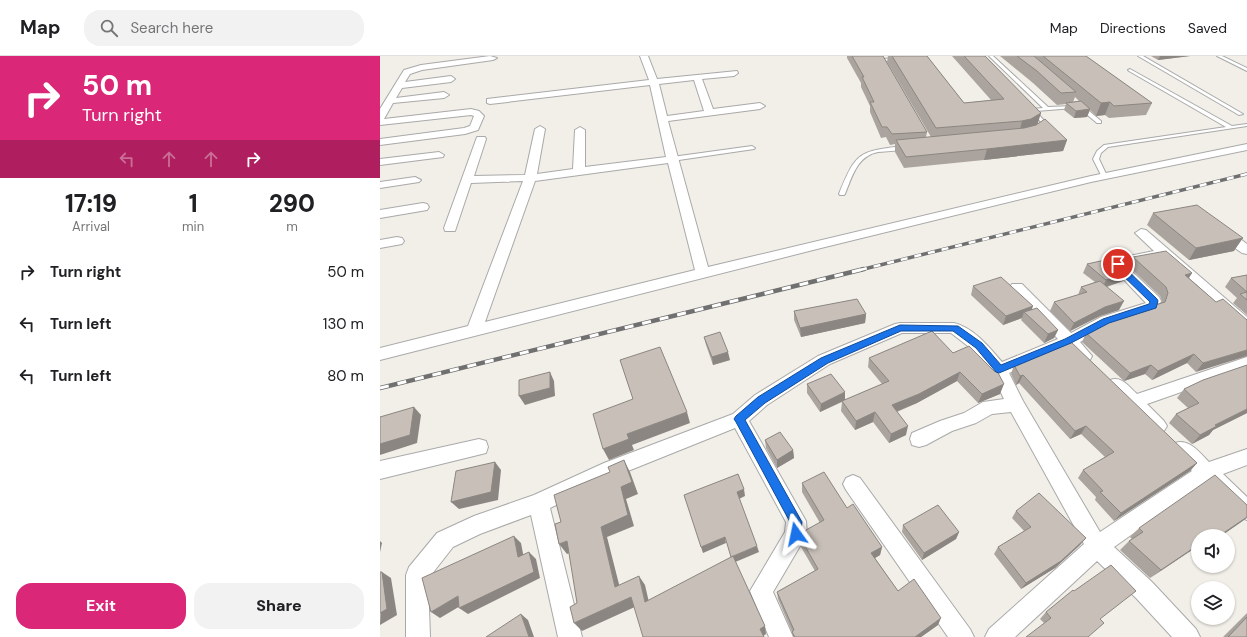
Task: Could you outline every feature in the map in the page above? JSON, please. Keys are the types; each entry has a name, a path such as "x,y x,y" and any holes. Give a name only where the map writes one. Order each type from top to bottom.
{"street":[{"path":"644,56 654,82 664,119 672,159 703,274"},
{"path":"380,117 401,85 407,72 494,58"},
{"path":"490,100 734,73"},
{"path":"697,77 710,113"},
{"path":"401,85 451,79"},
{"path":"390,101 444,95"},
{"path":"664,119 760,106"},
{"path":"380,122 471,112 476,113 479,116 474,128 465,131 380,142"},
{"path":"474,330 530,178 540,129"},
{"path":"579,171 580,130"},
{"path":"450,228 481,139"},
{"path":"380,354 1104,176 1247,147"},
{"path":"380,162 439,155"},
{"path":"466,180 530,178 672,159"},
{"path":"380,185 415,180"},
{"path":"380,214 423,207"},
{"path":"1216,227 1247,250"},
{"path":"1141,233 1247,325"},
{"path":"380,244 397,241"},
{"path":"999,370 1068,341 1106,321 1153,306 1154,301 1117,265 1119,262 1164,253"},
{"path":"1017,287 1068,341 1247,510"},
{"path":"418,637 417,575 445,540 474,526 539,503 610,469 739,419 761,400 824,360 900,328 954,328 979,346 999,370 1016,405 1042,449 1074,509 1097,546 1144,590 1188,637"},
{"path":"1134,402 1247,363"},
{"path":"919,439 946,426 970,418 989,407 1016,405"},
{"path":"739,419 796,522 796,534 761,591 781,637"},
{"path":"380,470 479,447"},
{"path":"997,637 1097,546 1206,472 1247,457"},
{"path":"853,484 962,637"},
{"path":"539,503 570,637"}],"lane":[{"path":"890,74 883,61 884,60 918,56"},
{"path":"992,56 1047,109"},
{"path":"1140,56 1241,114"},
{"path":"1219,56 1247,70"},
{"path":"1130,70 1230,127"},
{"path":"1074,101 1099,122"},
{"path":"1035,132 1043,126 1043,122 1032,110 1080,106"},
{"path":"1104,176 1096,159 1099,152 1106,146 1247,124"},
{"path":"842,194 854,164 860,156 878,151 911,147"},
{"path":"672,159 752,148"}],"building":[{"path":"852,56 883,56 927,132 892,134 887,127 882,127 870,102 874,102 862,77 864,77"},
{"path":"892,56 927,56 964,103 1004,99 964,56 985,56 1041,113 1031,119 1022,121 936,128"},
{"path":"1017,56 1034,56 1076,92 1061,93 1037,71"},
{"path":"1043,56 1086,56 1152,103 1114,106 1110,102 1101,103"},
{"path":"1081,101 1090,109 1076,111 1066,103"},
{"path":"1045,119 1067,140 906,157 896,140 1024,128 1036,125"},
{"path":"1197,205 1243,238 1196,248 1153,213"},
{"path":"1166,251 1192,273 1185,275 1216,302 1223,299 1247,320 1247,350 1203,363 1194,354 1158,371 1151,365 1130,373 1086,333 1117,317 1165,302 1168,293 1166,287 1133,257"},
{"path":"1114,258 1128,273 1106,280 1087,264"},
{"path":"1247,275 1247,292 1231,278"},
{"path":"1001,277 1033,306 1006,316 973,286"},
{"path":"1100,281 1124,301 1105,307 1074,323 1054,302 1087,292 1081,287"},
{"path":"1247,292 1247,300 1240,294"},
{"path":"857,299 866,314 800,328 794,311"},
{"path":"1037,308 1058,330 1048,334 1024,312"},
{"path":"932,331 953,353 969,346 995,372 997,371 1004,384 982,394 960,372 919,394 892,405 908,426 891,434 875,412 856,421 842,401 889,381 869,358"},
{"path":"720,332 728,352 712,357 704,337"},
{"path":"1070,341 1197,463 1121,513 1100,492 1103,491 1083,470 1114,452 1086,426 1075,431 1023,375 1020,376 1014,365 1061,347 1060,346"},
{"path":"660,347 687,412 627,434 629,439 603,449 593,414 633,399 620,360"},
{"path":"1247,365 1247,409 1215,425 1217,426 1200,435 1176,414 1199,403 1184,389 1203,380"},
{"path":"550,372 550,388 519,396 519,380"},
{"path":"831,374 845,392 821,404 807,384"},
{"path":"414,407 410,435 380,444 380,417"},
{"path":"780,432 793,450 777,460 765,440"},
{"path":"624,460 632,482 621,487 628,515 601,527 615,587 639,576 645,602 733,556 765,626 760,629 764,637 643,637 631,597 574,623 570,607 577,603 567,541 559,544 555,524 561,522 554,495 610,472 608,467"},
{"path":"495,462 491,492 451,502 456,471"},
{"path":"824,472 847,508 853,504 882,547 871,553 898,591 914,579 941,618 915,637 795,637 792,632 794,630 777,592 818,569 801,539 806,530 824,520 802,483"},
{"path":"738,474 744,489 737,492 757,546 731,557 725,537 701,547 684,495"},
{"path":"1215,475 1247,505 1247,517 1229,529 1191,529 1191,550 1161,570 1129,541 1143,532 1139,528"},
{"path":"1039,493 1086,538 1061,561 1026,583 998,547 1031,527 1016,511"},
{"path":"938,505 959,532 924,553 903,525"},
{"path":"514,536 518,557 529,552 534,572 459,608 458,596 431,612 422,578"},
{"path":"1111,565 1136,591 1100,619 1104,623 1088,637 1026,637 1051,618 1046,612 1073,590 1074,591"},
{"path":"380,572 382,572 387,609 380,613"},
{"path":"521,614 529,637 486,637"},
{"path":"1247,617 1247,637 1228,637"}],"railway":[{"path":"860,270 1247,174"},
{"path":"380,388 864,269"}],"route":[{"path":"796,534 796,522 739,419 761,400 824,360 900,328 954,328 979,346 999,370 1068,341 1106,321 1153,306 1155,303 1154,301 1117,265 1118,264"}]}
